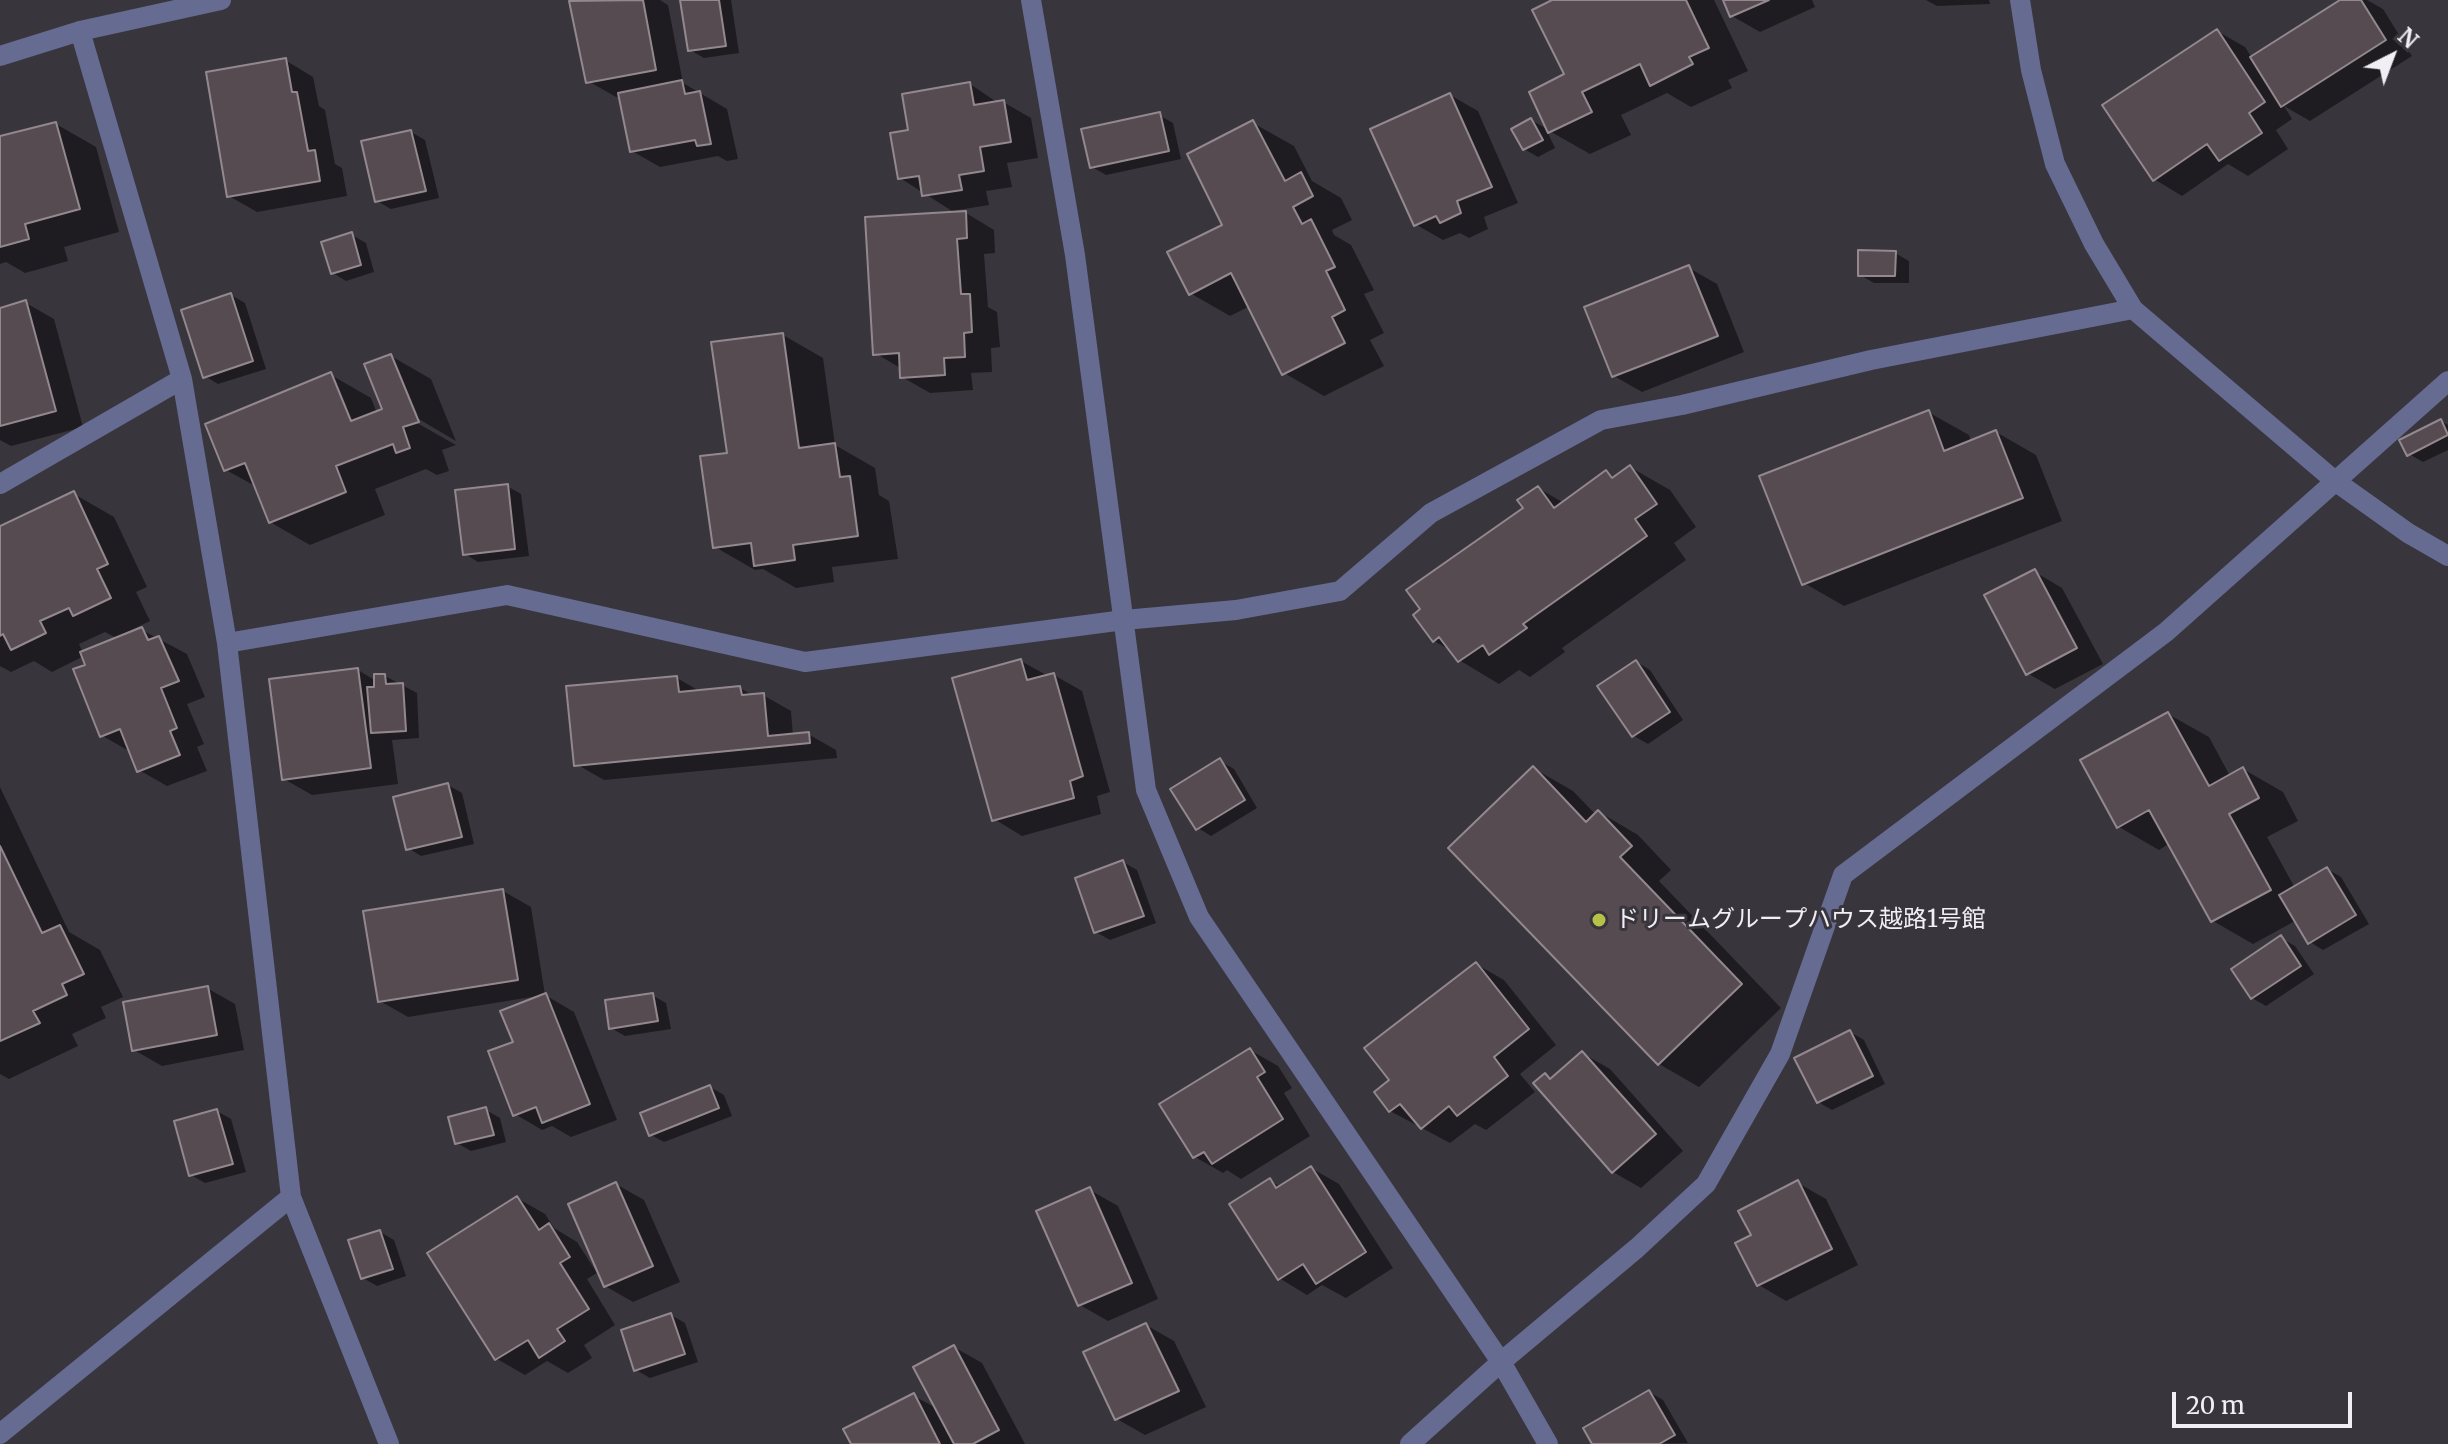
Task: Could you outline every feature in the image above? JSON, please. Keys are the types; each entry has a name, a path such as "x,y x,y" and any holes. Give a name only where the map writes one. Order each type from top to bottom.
{"street":[{"path":"0,56 80,31 221,0"},
{"path":"1031,0 1075,255 1146,790 1199,917 1501,1362 1548,1444"},
{"path":"2020,0 2031,70 2055,164 2094,244 2133,309 2335,481 2408,533 2448,556"},
{"path":"80,31 182,379 227,643 291,1197 389,1444"},
{"path":"227,643 507,595 805,662 1124,620 1236,610 1340,591 1431,513 1601,420 1682,405 1871,360 2133,309"},
{"path":"0,484 182,379"},
{"path":"1410,1444 1501,1362 1637,1248 1706,1184 1780,1054 1843,875 2166,632 2448,381"},
{"path":"0,1434 291,1197"}],"building":[{"path":"643,0 656,70 586,83 569,1"},
{"path":"680,0 719,0 726,46 688,51"},
{"path":"1552,0 1686,0 1709,48 1689,57 1693,64 1650,86 1640,64 1582,92 1592,112 1548,133 1529,92 1564,74 1532,10"},
{"path":"1723,0 1769,0 1730,17"},
{"path":"2340,0 2361,0 2386,40 2281,107 2250,57"},
{"path":"2217,29 2265,102 2249,113 2262,133 2219,161 2207,144 2153,181 2102,105"},
{"path":"286,58 292,92 297,92 308,151 315,150 320,181 227,197 206,72"},
{"path":"682,80 685,94 700,91 711,144 697,146 695,140 630,152 618,93"},
{"path":"970,82 974,105 1004,100 1011,142 980,147 984,171 959,175 962,190 922,196 919,176 898,179 890,133 908,130 902,94"},
{"path":"1450,93 1492,187 1457,201 1461,213 1440,223 1436,216 1414,226 1370,129"},
{"path":"1160,112 1169,151 1090,168 1081,129"},
{"path":"1531,118 1543,140 1523,150 1511,129"},
{"path":"1253,120 1285,181 1301,172 1313,196 1293,207 1302,224 1311,219 1335,267 1326,271 1345,310 1332,317 1345,343 1282,375 1231,273 1189,295 1167,252 1222,225 1187,154"},
{"path":"56,122 80,209 25,224 29,239 0,247 0,136"},
{"path":"411,130 426,191 375,202 361,141"},
{"path":"966,211 967,238 957,239 961,294 970,294 972,332 964,333 965,357 944,358 945,375 900,378 899,353 873,355 865,217"},
{"path":"352,232 361,265 331,274 321,242"},
{"path":"1858,250 1896,251 1895,276 1858,276"},
{"path":"1689,265 1718,336 1612,377 1584,307"},
{"path":"231,293 253,361 203,378 181,310"},
{"path":"26,300 56,411 0,426 0,308"},
{"path":"783,333 799,448 835,443 840,477 850,476 858,536 793,545 795,560 754,566 751,543 713,548 700,456 727,453 711,342"},
{"path":"391,354 419,422 403,427 410,448 396,453 393,444 336,466 346,492 269,523 245,463 224,471 205,424 331,372 351,421 382,409 364,364"},
{"path":"1929,410 1944,451 1996,430 2023,498 1802,585 1759,476"},
{"path":"2441,419 2448,435 2407,456 2399,440"},
{"path":"1630,465 1657,504 1635,519 1647,536 1523,624 1527,628 1489,655 1483,645 1458,662 1439,637 1433,642 1413,615 1420,609 1406,590 1523,508 1517,500 1538,486 1554,508 1606,470 1612,478"},
{"path":"508,484 515,549 463,555 455,490"},
{"path":"74,491 108,564 97,569 111,598 73,616 69,608 40,621 46,633 11,650 3,634 0,636 0,526"},
{"path":"2035,569 2077,648 2026,675 1984,595"},
{"path":"142,627 148,640 159,636 179,681 161,688 177,728 170,731 180,755 137,772 120,729 100,737 73,669 85,665 80,652"},
{"path":"1021,659 1027,680 1054,673 1083,776 1070,781 1074,798 992,821 952,678"},
{"path":"1636,660 1670,712 1632,737 1597,686"},
{"path":"358,668 371,768 282,780 269,679"},
{"path":"374,674 385,674 386,684 403,683 406,731 371,733 367,687 374,687"},
{"path":"677,676 679,692 740,686 742,695 764,693 768,736 809,732 810,743 574,766 566,686"},
{"path":"2168,712 2209,786 2243,767 2259,798 2229,814 2271,890 2211,922 2149,810 2117,828 2080,760"},
{"path":"1220,758 1245,800 1196,830 1170,789"},
{"name":"ドリームグループハウス越路1号館","path":"1533,766 1586,822 1598,810 1632,846 1620,857 1742,984 1658,1065 1448,848"},
{"path":"448,783 462,837 406,850 393,797"},
{"path":"0,846 42,933 60,925 84,974 62,984 67,995 33,1011 40,1023 0,1041"},
{"path":"1123,860 1144,916 1094,933 1075,878"},
{"path":"2327,867 2356,915 2308,944 2279,895"},
{"path":"503,889 518,980 378,1002 363,911"},
{"path":"2281,935 2301,966 2251,999 2231,969"},
{"path":"1476,962 1529,1029 1494,1057 1508,1076 1457,1116 1449,1106 1421,1129 1400,1104 1389,1112 1374,1092 1389,1080 1364,1048"},
{"path":"208,986 217,1035 132,1051 123,1002"},
{"path":"546,993 590,1104 542,1123 536,1107 513,1116 488,1051 513,1042 500,1011"},
{"path":"653,993 658,1021 609,1029 605,1000"},
{"path":"1850,1030 1873,1076 1817,1103 1794,1058"},
{"path":"1250,1048 1265,1072 1257,1077 1283,1119 1212,1164 1204,1152 1193,1158 1159,1104"},
{"path":"1582,1051 1656,1134 1612,1173 1533,1083 1545,1073 1550,1079"},
{"path":"710,1085 719,1108 649,1136 640,1113"},
{"path":"486,1107 494,1135 455,1144 448,1117"},
{"path":"217,1109 233,1164 189,1176 174,1121"},
{"path":"1311,1166 1366,1252 1316,1284 1303,1264 1278,1280 1229,1204 1270,1178 1276,1188"},
{"path":"1798,1180 1832,1249 1757,1286 1735,1243 1751,1235 1738,1211"},
{"path":"616,1182 653,1266 604,1287 568,1204"},
{"path":"1090,1187 1132,1283 1078,1306 1036,1211"},
{"path":"517,1196 539,1230 549,1223 570,1257 560,1263 589,1309 557,1329 565,1341 539,1358 528,1340 495,1360 427,1253"},
{"path":"380,1230 393,1269 361,1279 348,1240"},
{"path":"671,1313 685,1354 634,1371 621,1330"},
{"path":"1146,1323 1179,1391 1115,1420 1083,1352"},
{"path":"954,1345 999,1430 973,1444 954,1444 913,1367"},
{"path":"1649,1390 1675,1435 1659,1444 1592,1444 1583,1428"},
{"path":"914,1393 940,1444 851,1444 843,1429"}],"place":[{"name":"ドリームグループハウス越路1号館","path":"1599,920"}]}
